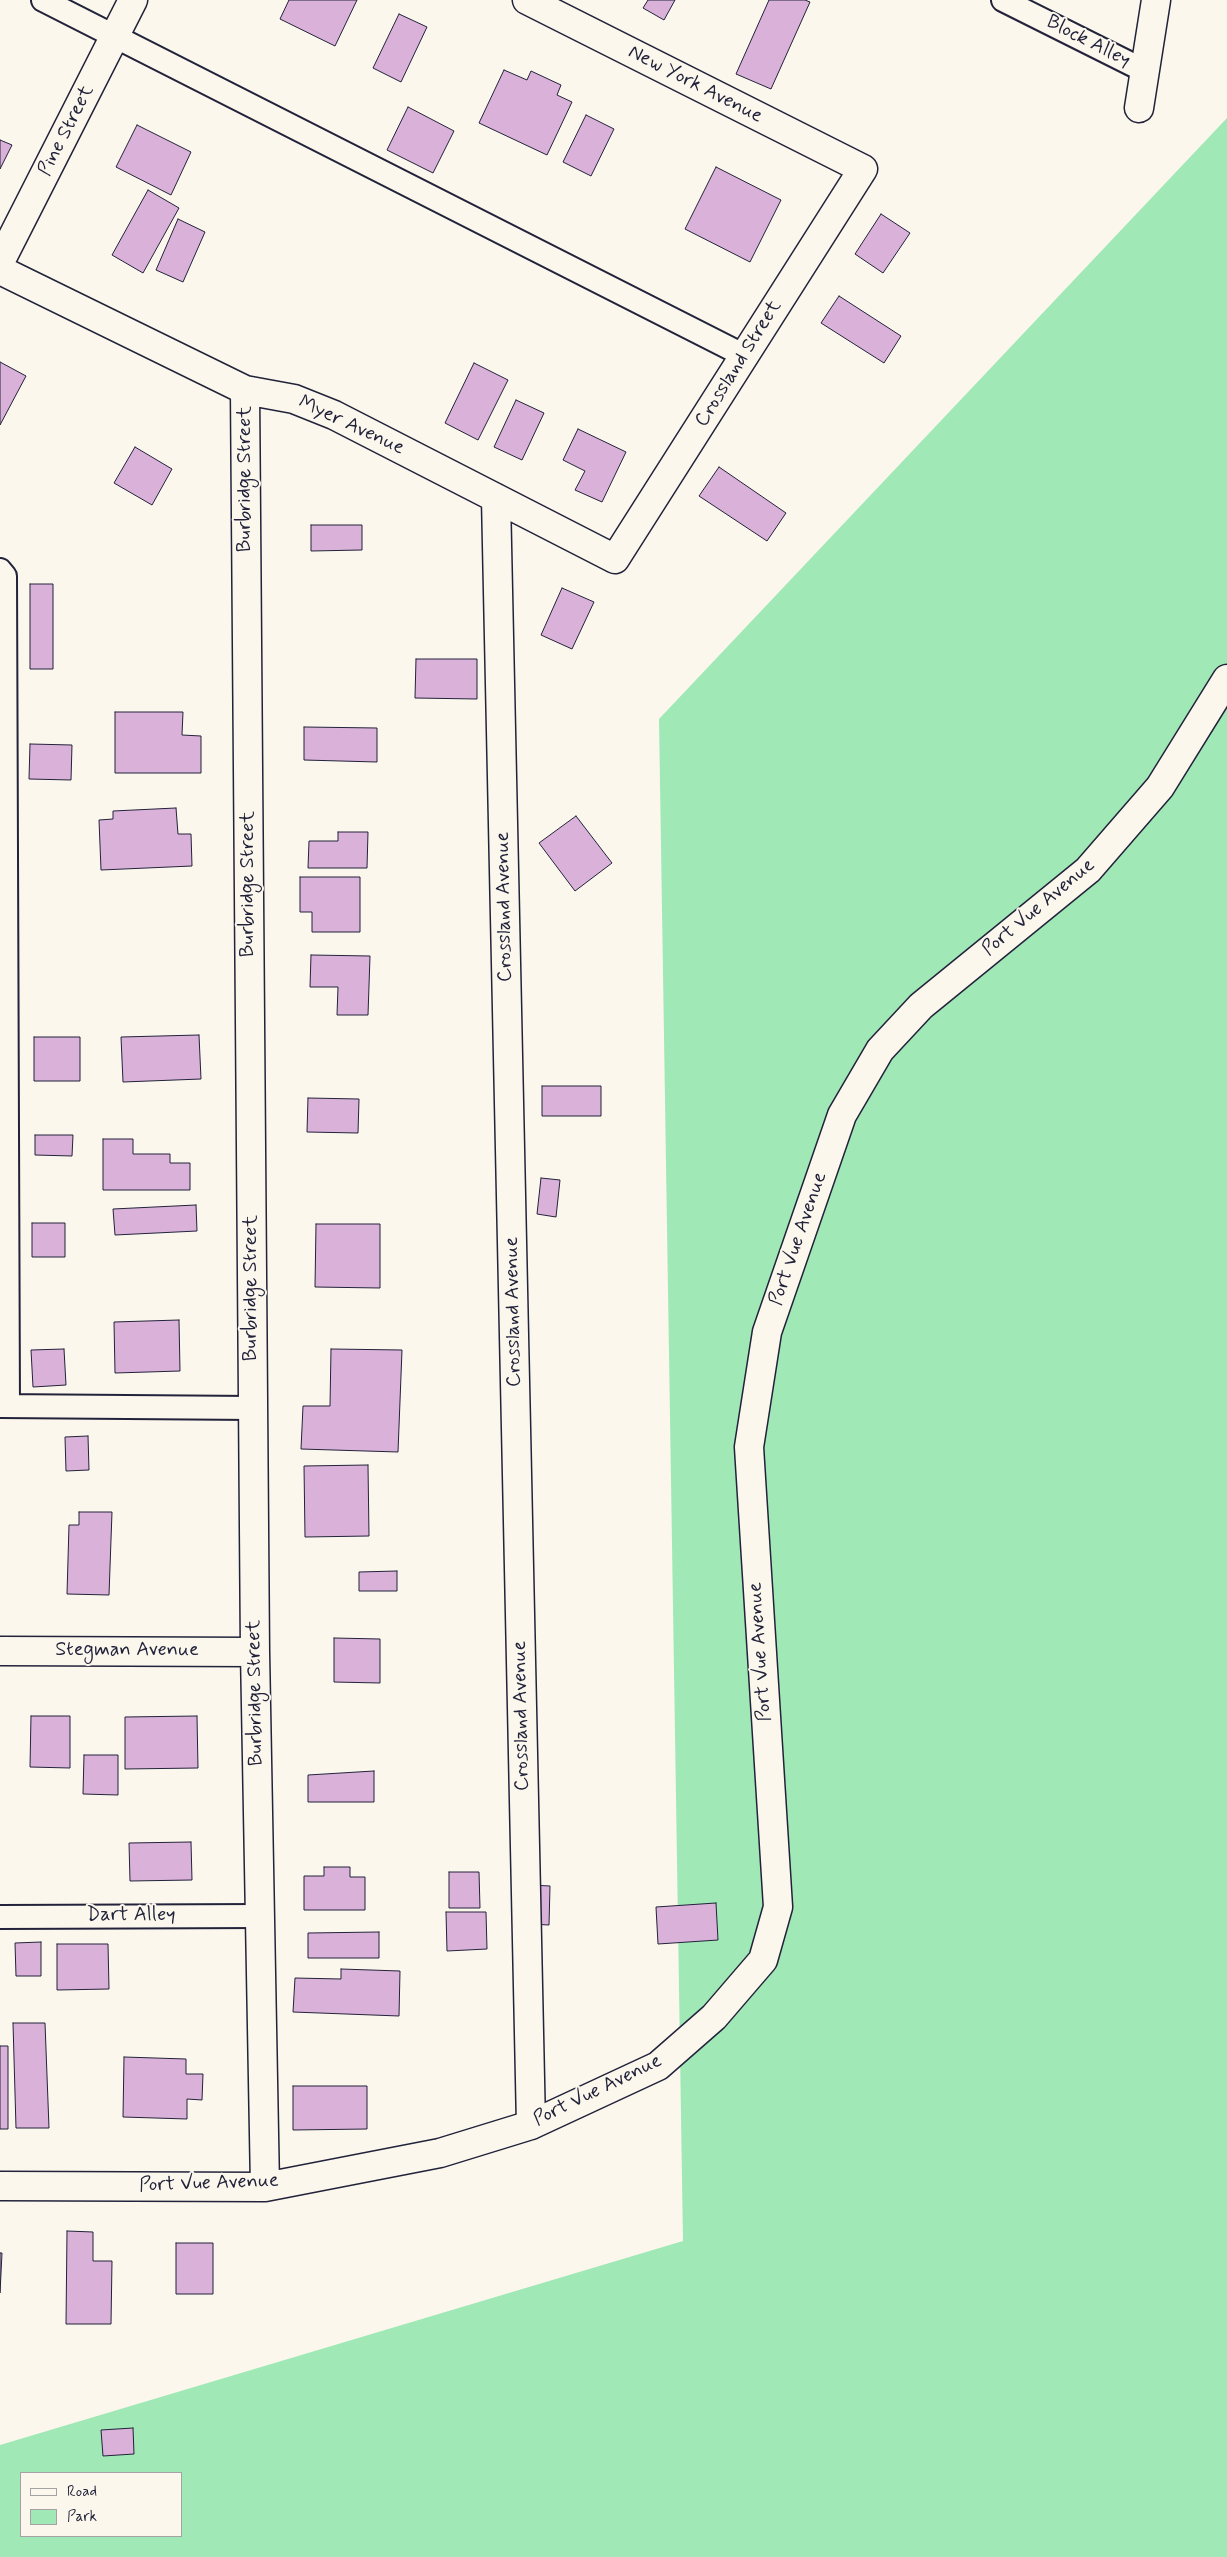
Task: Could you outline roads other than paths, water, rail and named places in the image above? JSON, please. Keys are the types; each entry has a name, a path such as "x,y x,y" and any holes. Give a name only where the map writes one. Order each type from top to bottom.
{"street":[{"name":"Pine Street","path":"0,262 133,0"},
{"name":"New York Avenue","path":"527,0 863,169"},
{"path":"1139,108 1156,0"},
{"name":"Crossland Street","path":"615,559 863,169"},
{"name":"Myer Avenue","path":"0,270 245,390 294,399 334,415 615,559"},
{"name":"Burbridge Street","path":"245,390 255,1652 265,2187"},
{"name":"Crossland Avenue","path":"496,498 531,2125"},
{"name":"Port Vue Avenue","path":"0,2186 265,2187 440,2153 531,2125 658,2066 714,2017 763,1960 778,1907 749,1447 767,1332 842,1115 880,1050 921,1006 1088,870 1160,787 1227,679"},
{"name":"Stegman Avenue","path":"0,1650 255,1652"}],"lane":[{"path":"43,0 745,356"},
{"name":"Block Alley","path":"1003,0 1145,72"},
{"path":"0,570 5,576 4,1406 253,1408"},
{"name":"Dart Alley","path":"0,1917 261,1916"}]}
